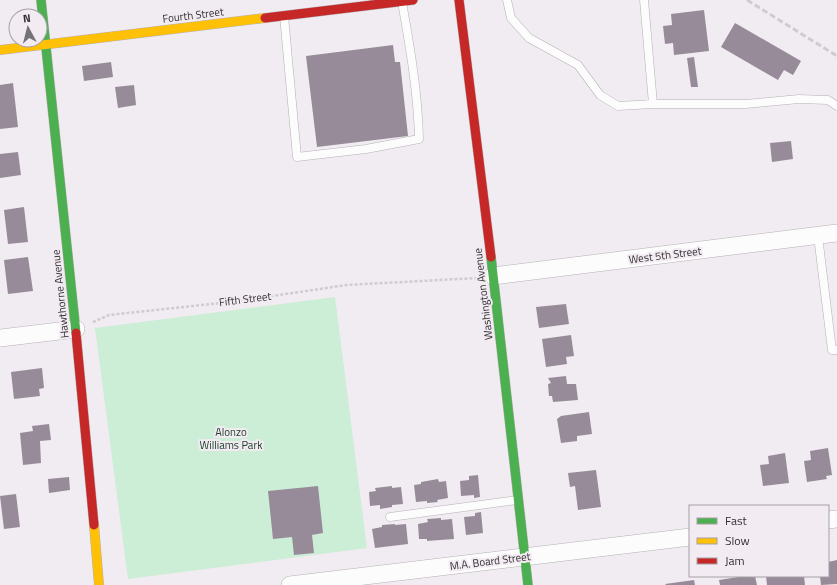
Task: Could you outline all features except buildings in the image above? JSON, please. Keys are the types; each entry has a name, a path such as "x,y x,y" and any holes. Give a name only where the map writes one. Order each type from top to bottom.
{"street":[{"name":"Fourth Street","path":"48,45 413,0"},
{"name":"Washington Avenue","path":"459,0 493,276 528,585"},
{"name":"Fourth Street","path":"0,50 18,48"},
{"name":"Hawthorne Avenue","path":"45,48 76,329 99,585"},
{"name":"West 5th Street","path":"493,276 837,233"},
{"path":"0,338 76,329"},
{"name":"M.A. Board Street","path":"290,585 689,537"}],"lane":[{"path":"507,0 512,18 529,38 578,65 600,95 618,106 653,104 746,104 799,99 828,100 837,106"},
{"path":"644,0 653,104"},
{"path":"284,16 297,157 366,149 419,139 419,119 411,55 402,1"},
{"path":"818,236 832,350 837,350"},
{"path":"390,517 518,500"}],"path":[{"name":"Fifth Street","path":"76,329 110,315 239,301 346,285 493,276"}],"green space":[{"name":"Alonzo Williams Park","path":"335,297 367,548 128,579 95,328"}],"railway":[{"path":"747,0 837,56"}],"traffic: fast":[{"path":"41,0 76,333"},
{"path":"491,257 528,585"}],"traffic: slow":[{"path":"0,50 265,18"},
{"path":"94,525 99,585"}],"traffic: jam":[{"path":"265,18 413,0"},
{"path":"459,0 491,257"},
{"path":"76,333 94,525"}]}
